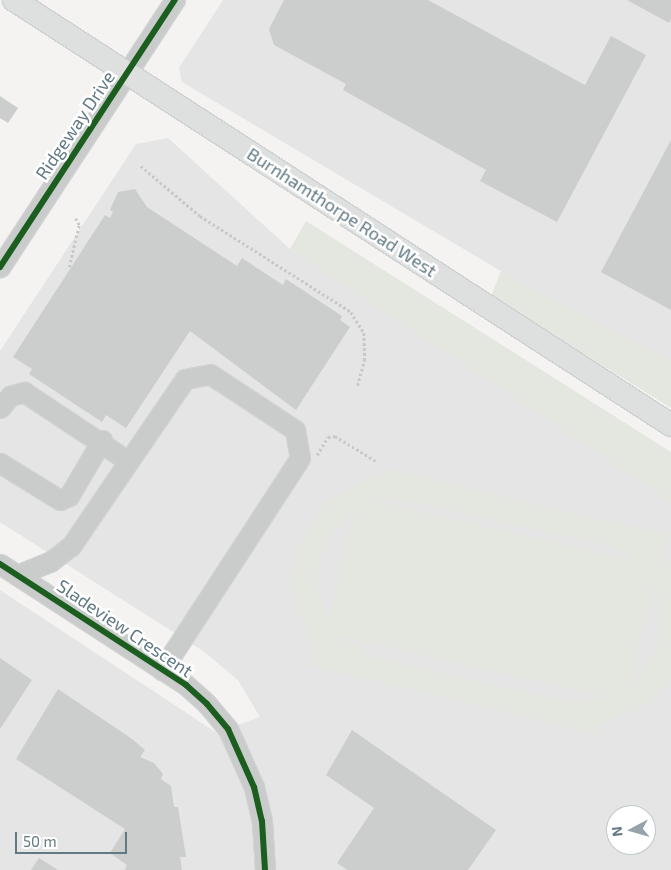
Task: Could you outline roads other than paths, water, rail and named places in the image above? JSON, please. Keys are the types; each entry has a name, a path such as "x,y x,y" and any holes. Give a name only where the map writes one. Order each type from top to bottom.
{"main road":[{"name":"Burnhamthorpe Road West","path":"14,0 671,425"}],"street":[{"name":"Ridgeway Drive","path":"0,267 175,0"},
{"path":"16,574 48,562 71,546 185,380 197,374 210,374 296,430 301,444 300,458 162,670"},
{"path":"2,405 24,392 102,440 128,461"},
{"path":"0,463 60,500 69,496 102,440"},
{"name":"Sladeview Crescent","path":"0,564 162,670 207,704 228,729 254,787 262,821 264,870"}]}
